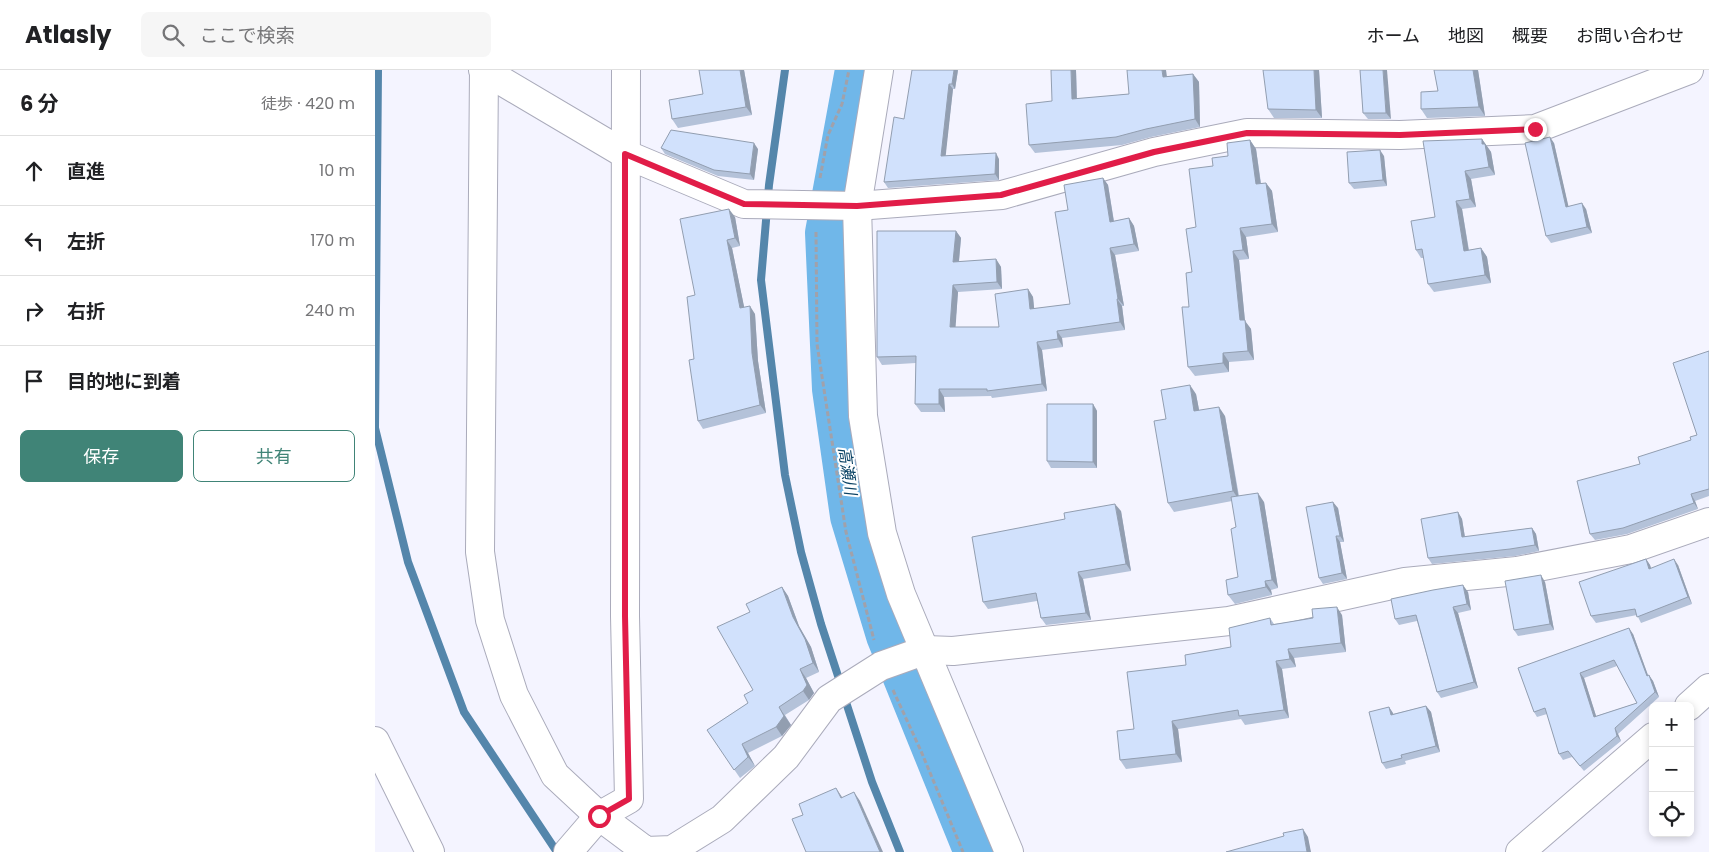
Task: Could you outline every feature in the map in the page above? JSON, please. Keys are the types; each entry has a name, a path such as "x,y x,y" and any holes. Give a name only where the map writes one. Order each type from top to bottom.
{"street":[{"path":"484,70 625,154 744,204 857,206 1001,195 1154,152 1247,133 1400,135 1535,129 1689,70"},
{"path":"484,70 480,552 490,620 514,694 555,775 599,816 646,851 672,850 722,818 786,757 829,699 881,666 926,650 953,651 1229,621 1405,582 1517,571 1631,549 1709,522"},
{"path":"568,852 599,816 629,799 625,616 626,70"},
{"path":"879,70 857,206 863,416 882,533 901,594 1009,852"},
{"path":"1693,702 1709,688"},
{"path":"1520,852 1649,740"},
{"path":"375,741 430,852"}],"building":[{"path":"699,70 740,70 746,107 672,119 669,100 703,94"},
{"path":"912,70 954,70 952,84 949,84 941,156 996,153 995,174 884,182 894,117 904,119"},
{"path":"1051,70 1071,70 1072,99 1129,94 1127,70 1162,70 1163,77 1193,74 1195,119 1116,137 1029,145 1026,104 1052,101"},
{"path":"1263,70 1314,70 1316,110 1268,109"},
{"path":"1360,70 1383,70 1386,113 1363,113"},
{"path":"1434,70 1473,70 1479,107 1421,109 1421,92 1438,91"},
{"path":"671,130 754,143 750,174 714,170 661,148"},
{"path":"1550,137 1566,207 1582,203 1587,227 1546,236 1525,143"},
{"path":"1482,139 1482,144 1485,144 1489,167 1465,171 1470,199 1456,201 1464,251 1481,248 1485,275 1428,284 1422,249 1416,250 1411,221 1435,217 1423,141"},
{"path":"1250,140 1256,184 1266,183 1272,224 1240,228 1243,250 1233,251 1240,320 1245,320 1248,351 1223,353 1223,363 1188,367 1182,307 1189,307 1186,273 1192,272 1186,229 1196,227 1189,169 1213,166 1212,158 1228,156 1227,143"},
{"path":"1380,150 1383,180 1349,183 1347,152"},
{"path":"1103,178 1110,222 1129,218 1134,244 1110,248 1120,322 1057,331 1058,339 1037,342 1042,384 987,391 987,389 939,389 939,404 915,404 916,356 877,357 877,231 956,231 953,262 996,259 997,282 953,285 950,327 999,327 995,294 1028,289 1030,309 1070,304 1055,212 1068,210 1064,185"},
{"path":"729,209 735,238 727,240 740,308 750,306 752,353 760,405 698,421 689,360 694,359 687,297 695,295 680,219"},
{"path":"1709,351 1709,489 1691,494 1694,503 1623,528 1590,534 1577,481 1640,464 1638,457 1691,440 1690,437 1697,435 1673,363"},
{"path":"1190,385 1194,411 1219,407 1233,491 1168,503 1154,421 1166,419 1161,390"},
{"path":"1047,404 1093,404 1093,462 1047,461"},
{"path":"1258,493 1272,580 1265,581 1266,587 1228,595 1226,580 1238,577 1231,529 1236,527 1231,497"},
{"path":"1333,502 1340,536 1336,536 1342,573 1319,578 1306,507"},
{"path":"1115,504 1126,564 1078,572 1086,613 1041,618 1036,593 983,602 972,537 1065,519 1064,513"},
{"path":"1458,512 1462,537 1532,528 1535,545 1428,558 1421,519"},
{"path":"1646,559 1649,569 1674,559 1688,597 1637,617 1635,609 1591,616 1579,582"},
{"path":"1541,575 1550,624 1514,630 1505,581"},
{"path":"1463,585 1467,604 1453,607 1474,682 1437,692 1416,615 1395,619 1391,599"},
{"path":"782,587 793,617 805,639 813,663 800,669 807,685 803,691 779,707 784,716 776,727 742,744 748,757 734,770 707,730 748,703 744,695 753,690 717,627 750,612 746,604"},
{"path":"1337,607 1341,643 1288,649 1290,659 1276,661 1284,710 1239,716 1238,710 1172,721 1176,754 1120,760 1117,731 1134,729 1127,672 1186,665 1185,655 1231,647 1229,628 1270,618 1271,625 1313,618 1312,609"},
{"path":"1629,628 1655,692 1615,728 1617,736 1580,766 1568,751 1559,754 1545,708 1534,712 1518,668","holes":["1614,660 1637,703 1594,717 1580,673"]},
{"path":"1426,706 1436,746 1401,755 1402,758 1382,763 1369,712 1389,707 1391,715"},
{"path":"836,788 841,798 854,792 880,852 806,852 792,819 803,815 799,804"},
{"path":"1303,829 1307,852 1226,852 1284,836 1283,833"}],"waterway":[{"path":"378,70 375,428 408,562 464,712 557,852"},
{"path":"785,70 769,185 761,280 785,475 801,552 821,624 841,685"},
{"name":"高瀬川","path":"859,70 829,233 836,389 854,516 890,635 978,852"},
{"path":"844,696 872,782 900,852"}],"route":[{"path":"599,816 629,799 625,616 625,154 744,204 857,206 1001,195 1154,152 1247,133 1400,135 1535,129"}]}
